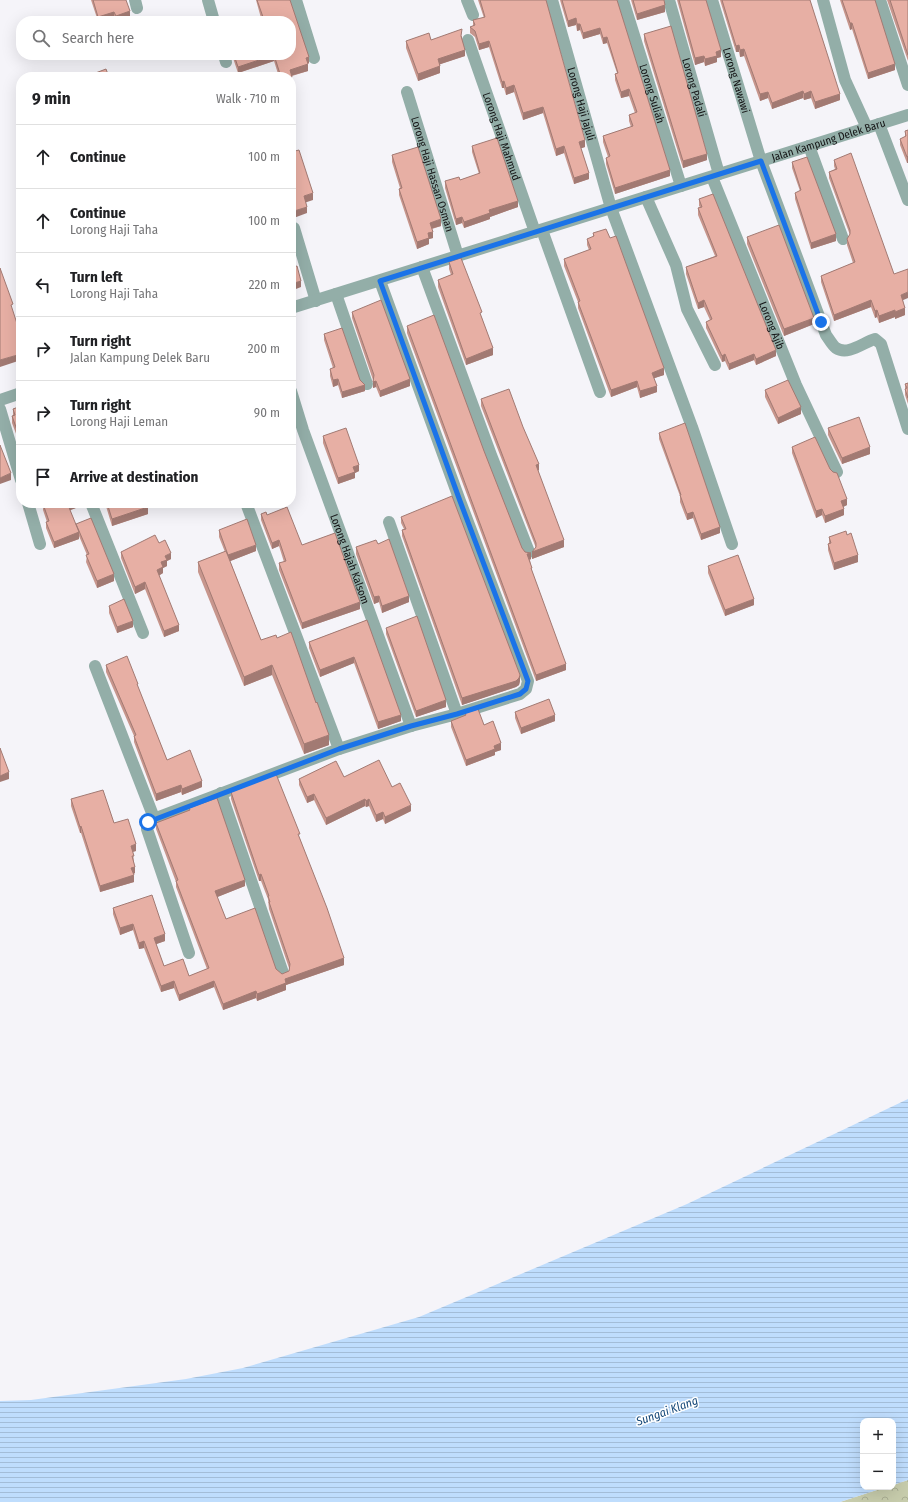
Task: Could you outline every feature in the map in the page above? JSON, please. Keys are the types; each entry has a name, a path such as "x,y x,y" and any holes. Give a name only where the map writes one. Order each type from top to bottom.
{"street":[{"path":"208,0 213,16"},
{"path":"296,0 314,58"},
{"path":"468,0 473,15"},
{"name":"Lorong Haji Jajuli","path":"552,0 611,208 692,427 732,544"},
{"name":"Lorong Suliah","path":"623,0 681,186"},
{"name":"Lorong Padali","path":"669,0 716,175"},
{"name":"Lorong Nawawi","path":"712,0 761,161 826,335 836,348 844,351 853,349 867,341 875,339 881,344 908,429"},
{"path":"823,0 845,80 867,128"},
{"path":"880,0 908,85"},
{"name":"Lorong Haji Mahmud","path":"468,40 600,392"},
{"name":"Lorong Haji Hassan Osman","path":"407,92 458,256"},
{"name":"Jalan Kampung Delek Baru","path":"296,307 908,115"},
{"path":"879,124 908,200"},
{"path":"809,146 843,239"},
{"name":"Lorong Ajib","path":"716,175 796,384 837,472"},
{"path":"646,197 676,265 687,309 716,365"},
{"path":"296,235 316,301"},
{"path":"422,267 491,455 529,552"},
{"path":"189,953 147,828 148,822 154,818 339,749 520,694 526,689 528,681 460,501 380,281"},
{"path":"336,294 367,384"},
{"path":"0,400 16,395"},
{"name":"Lorong Hajah Kalsom","path":"296,406 411,726"},
{"path":"0,408 16,463"},
{"path":"29,508 40,544"},
{"path":"93,508 143,633"},
{"path":"248,508 339,749"},
{"path":"389,522 457,714"},
{"path":"95,666 154,818"},
{"path":"221,793 283,974"}],"green space":[{"path":"908,1480 908,1502 840,1502 877,1490 896,1490 896,1484"}],"water":[{"name":"Sungai Klang","path":"908,1099 908,1480 896,1484 896,1418 860,1418 860,1490 877,1490 840,1502 0,1502 0,1401 31,1400 186,1379 243,1368 419,1317 687,1204"}],"building":[{"path":"93,0 126,0 130,11 116,16 114,12 98,16"},
{"path":"257,0 290,0 295,16 263,16"},
{"path":"480,0 546,0 585,140 579,142 589,173 574,178 564,146 556,149 543,107 523,113 514,85 506,88 504,81 502,82 489,41 479,44 475,31 470,27 475,25 473,20 485,17"},
{"path":"562,0 617,0 670,170 615,188 606,158 610,156 603,136 633,126 629,115 637,112 629,89 621,92 615,74 618,73 607,37 603,38 600,28 583,33 580,24 577,24 576,18 568,21"},
{"path":"633,0 664,0 665,5 637,14"},
{"path":"679,0 706,0 721,50 716,52 717,56 705,59 704,56 695,58"},
{"path":"722,0 810,0 840,94 815,102 811,91 804,94 803,91 772,103 768,92 760,94 744,49 740,50 739,45 736,46"},
{"path":"842,0 875,0 895,64 868,73 852,23 850,23"},
{"path":"890,0 908,0 908,55"},
{"path":"296,18 309,57 306,58 308,64 290,70 291,72 279,72 276,60 296,60"},
{"path":"671,26 707,154 683,161 644,34"},
{"path":"462,29 461,36 465,50 438,59 440,66 418,74 406,41 429,33 431,40"},
{"path":"236,60 259,60 238,67"},
{"path":"106,69 107,72 98,72"},
{"path":"908,130 907,157 900,139 906,136 905,131"},
{"path":"497,138 518,201 489,210 490,213 464,222 462,217 456,219 445,181 459,177 460,180 480,173 472,146"},
{"path":"418,147 441,219 430,223 433,232 428,233 429,238 417,242 399,189 402,188 392,155"},
{"path":"299,150 313,193 304,196 307,207 296,210 296,151"},
{"path":"851,153 894,274 908,269 908,292 901,295 905,308 879,316 877,310 875,311 871,300 834,315 821,276 855,262 847,239 850,234 850,230 829,172 837,169 834,160"},
{"path":"807,157 836,234 811,243 795,193 801,190 792,162"},
{"path":"713,194 776,350 756,359 754,354 729,364 725,354 722,356 706,322 712,319 704,300 698,303 686,267 717,256 698,208 702,207 699,199"},
{"path":"779,225 814,318 784,329 747,237"},
{"path":"606,229 610,238 616,236 664,368 652,373 657,386 640,391 637,381 611,390 578,302 580,301 564,259 591,249 587,239 594,236 593,233"},
{"path":"461,258 482,312 480,313 493,348 466,359 438,280 453,274 449,262"},
{"path":"296,266 297,266 301,281 296,282"},
{"path":"0,268 13,304 11,305 16,320 16,355 0,360"},
{"path":"381,300 410,379 380,391 376,381 373,382 374,375 352,312"},
{"path":"434,315 484,451 522,548 525,552 531,553 527,554 531,568 566,664 536,675 407,326"},
{"path":"342,328 360,380 365,385 342,392 338,379 333,380 330,369 335,367 324,334"},
{"path":"788,380 801,407 778,418 765,390"},
{"path":"908,383 908,398 905,384"},
{"path":"509,389 539,464 536,465 564,540 532,552 536,547 536,543 481,399"},
{"path":"16,408 16,427 12,416 15,415 13,409"},
{"path":"859,417 870,447 842,458 828,428"},
{"path":"685,423 720,527 701,534 693,512 687,514 659,433"},
{"path":"346,428 359,465 353,467 355,472 338,478 323,436"},
{"path":"815,437 830,469 837,473 847,499 841,501 844,509 825,516 822,509 816,511 792,447"},
{"path":"0,445 11,473 0,478"},
{"path":"452,496 520,675 516,681 462,698 402,530 406,529 401,517"},
{"path":"44,508 69,508 79,532 54,542 46,522 49,521"},
{"path":"109,508 145,508 112,519"},
{"path":"287,508 302,545 335,533 360,602 302,623 279,563 286,561 279,540 272,543 261,514 266,512 267,515"},
{"path":"91,518 114,574 97,581 86,555 89,554 76,524"},
{"path":"247,519 256,545 228,555 219,530"},
{"path":"846,531 847,535 851,533 858,555 834,563 828,544 831,543 829,537"},
{"path":"155,535 159,543 165,540 171,553 165,556 167,560 161,562 163,567 157,570 179,625 164,631 145,582 135,587 121,552"},
{"path":"389,539 409,596 382,606 379,596 374,597 356,547 376,540 378,544"},
{"path":"226,551 261,640 276,635 277,638 291,632 329,735 304,744 272,665 244,677 198,562"},
{"path":"738,555 754,599 725,610 708,566"},
{"path":"124,599 133,621 117,627 109,606"},
{"path":"417,616 446,700 416,711 386,628"},
{"path":"367,620 401,715 378,722 354,657 320,670 309,642"},
{"path":"127,656 167,760 190,750 202,781 182,789 181,785 156,794 134,736 136,735 106,665"},
{"path":"549,699 555,715 521,728 515,712"},
{"path":"478,709 484,725 493,721 501,743 494,746 495,749 466,760 451,721 466,715 465,713"},
{"path":"0,748 9,772 0,776"},
{"path":"379,760 392,787 400,783 411,805 385,817 383,812 376,815 369,799 366,801 365,799 326,818 314,794 307,797 299,779 336,761 344,777"},
{"path":"276,774 300,834 298,834 327,908 344,958 285,979 286,983 257,994 256,991 223,1004 214,981 179,995 174,981 161,986 144,941 139,943 133,924 120,928 113,908 152,895 165,934 154,938 164,966 183,959 189,976 209,968 156,823 190,810 189,808 217,798 245,880 215,891 226,919 255,908 276,969 282,974 289,971 290,964 269,902 269,896 261,874 259,875 231,792"},
{"path":"103,790 114,823 128,819 136,844 131,846 135,867 131,868 134,875 100,886 71,799"}],"route":[{"path":"148,822 154,818 339,749 520,694 526,689 528,681 460,501 380,281 761,161 821,322"}]}
